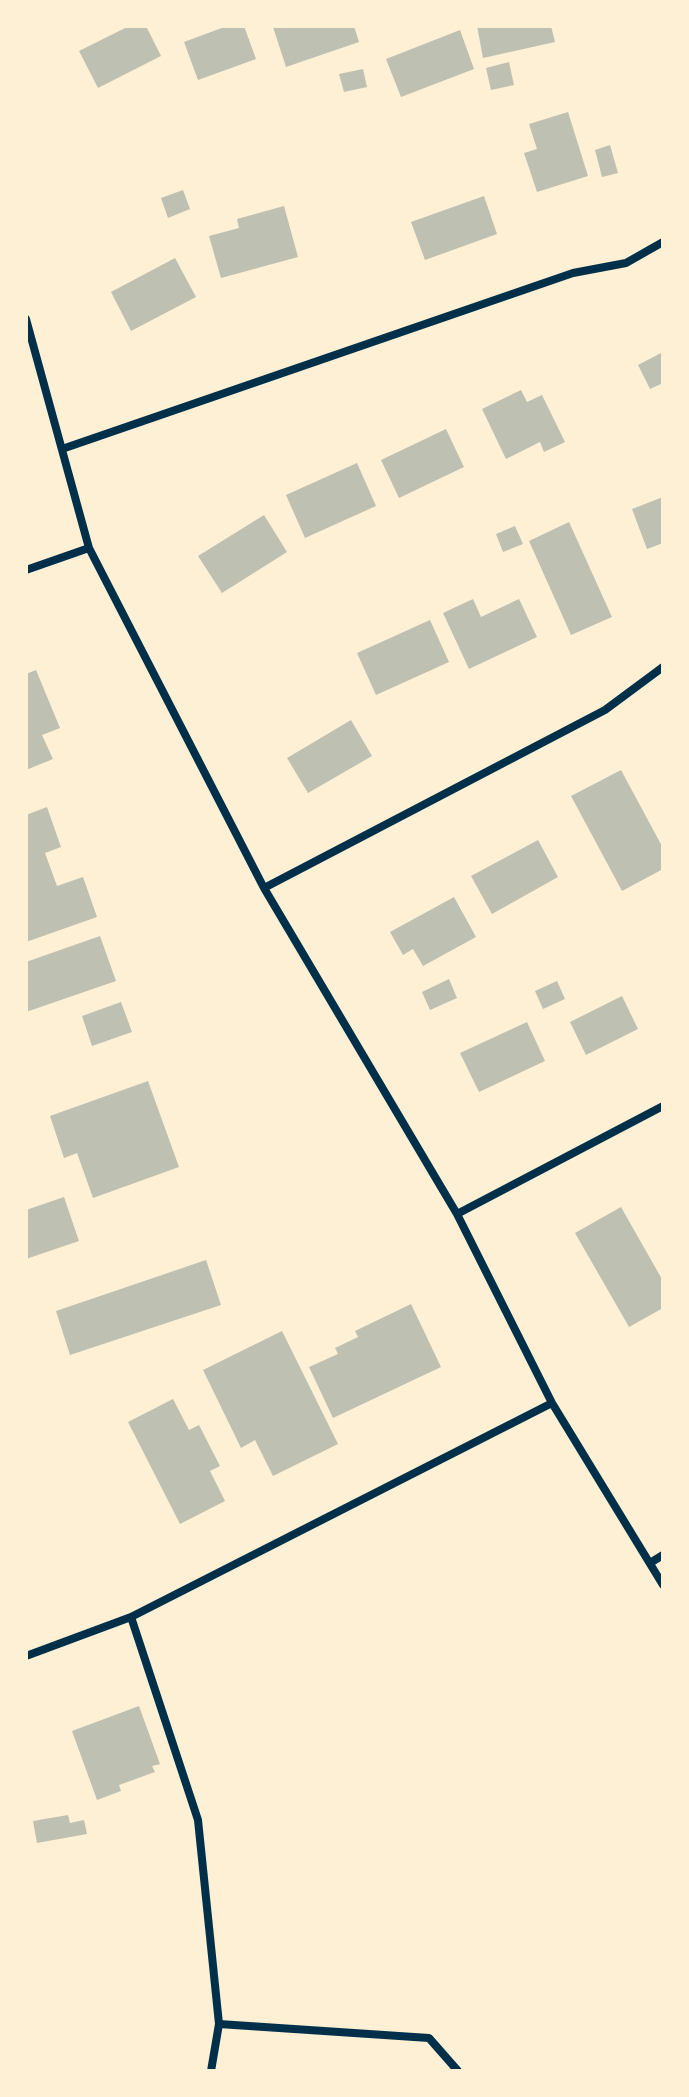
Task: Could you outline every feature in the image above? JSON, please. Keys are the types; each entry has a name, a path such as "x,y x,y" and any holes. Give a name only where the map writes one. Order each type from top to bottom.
{"street":[{"path":"62,449 573,273 626,263 663,242"},
{"path":"26,319 89,548 264,888 457,1214 552,1403 663,1585"},
{"path":"26,570 89,548"},
{"path":"264,888 605,710 663,667"},
{"path":"457,1214 663,1106"},
{"path":"26,1656 131,1617 552,1403"},
{"path":"650,1563 663,1555"},
{"path":"131,1617 198,1820 219,2024 211,2071"},
{"path":"219,2024 429,2038 458,2071"}],"building":[{"path":"129,26 146,26 161,56 98,88 79,51"},
{"path":"227,26 244,26 256,59 198,80 184,42"},
{"path":"275,26 354,26 359,42 286,67"},
{"path":"477,26 551,26 555,42 483,58"},
{"path":"460,30 474,69 401,97 386,59"},
{"path":"509,62 514,85 491,90 486,68"},
{"path":"363,69 367,87 344,92 339,74"},
{"path":"568,112 588,176 537,192 524,153 537,149 529,124"},
{"path":"610,145 618,173 602,177 595,150"},
{"path":"183,190 190,209 168,218 161,198"},
{"path":"484,196 497,234 425,260 411,222"},
{"path":"284,206 298,257 221,278 209,236 239,228 237,219"},
{"path":"175,258 196,297 131,331 111,292"},
{"path":"663,352 663,383 650,389 638,365"},
{"path":"521,390 527,402 542,395 565,442 544,452 540,442 506,459 482,409"},
{"path":"446,429 464,467 399,498 381,460"},
{"path":"357,463 376,506 305,538 286,495"},
{"path":"663,497 663,543 647,549 632,509"},
{"path":"264,515 287,552 222,593 198,556"},
{"path":"569,522 612,617 571,635 529,541"},
{"path":"515,526 523,544 503,552 496,534"},
{"path":"473,599 481,617 519,599 537,637 469,669 443,613"},
{"path":"430,620 449,662 376,695 357,653"},
{"path":"36,670 60,728 42,735 53,759 26,770 26,674"},
{"path":"351,720 372,756 308,793 287,758"},
{"path":"621,770 663,848 663,869 622,891 571,796"},
{"path":"47,807 61,847 45,853 57,886 83,877 97,917 26,942 26,815"},
{"path":"538,840 558,877 492,914 471,876"},
{"path":"454,897 476,937 423,966 413,949 403,955 390,932"},
{"path":"100,936 116,981 26,1012 26,962"},
{"path":"449,979 457,998 430,1010 422,992"},
{"path":"557,981 565,999 543,1009 535,991"},
{"path":"622,996 638,1029 586,1055 570,1022"},
{"path":"121,1002 132,1032 92,1046 82,1016"},
{"path":"527,1022 545,1061 479,1092 460,1053"},
{"path":"148,1081 179,1167 93,1198 77,1153 64,1158 50,1116"},
{"path":"64,1197 79,1241 26,1259 26,1210"},
{"path":"621,1207 663,1281 663,1308 629,1327 575,1233"},
{"path":"206,1260 221,1305 70,1355 56,1311"},
{"path":"411,1304 441,1367 333,1418 309,1367 338,1354 335,1348 358,1337 355,1331"},
{"path":"282,1331 338,1444 273,1476 255,1440 241,1448 203,1370"},
{"path":"173,1399 189,1430 199,1425 220,1466 210,1471 225,1501 180,1524 128,1422"},
{"path":"139,1706 160,1764 152,1766 155,1772 119,1785 121,1791 97,1800 72,1731"},
{"path":"68,1815 70,1823 84,1820 87,1834 37,1843 33,1821"}]}
